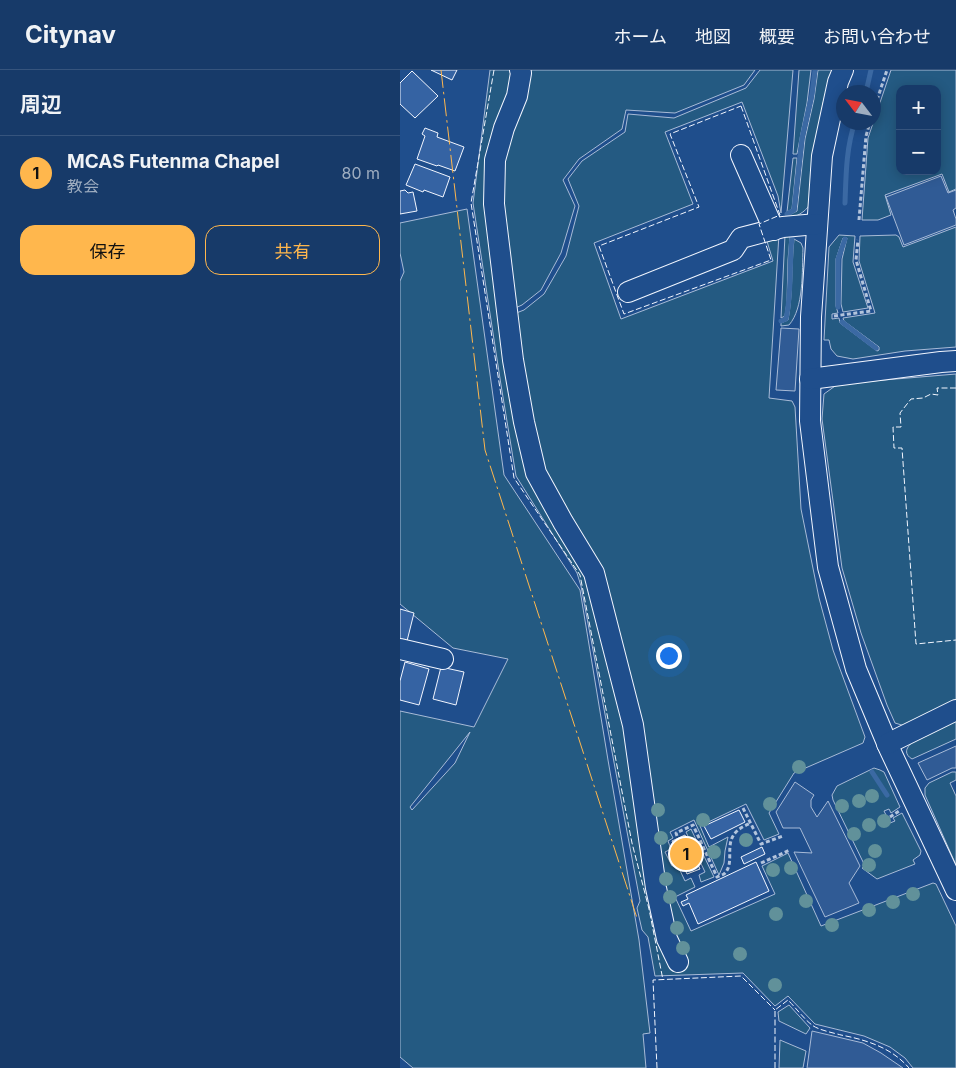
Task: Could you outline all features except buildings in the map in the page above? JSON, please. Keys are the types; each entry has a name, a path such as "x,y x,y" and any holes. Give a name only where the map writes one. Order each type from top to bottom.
{"street":[{"path":"520,70 517,96 504,128 495,160 494,204 512,360 536,473 594,573 633,725 656,888 667,939 678,962"},
{"path":"843,70 838,82 822,156 811,317 810,421 828,567 856,668 887,744 956,890"},
{"path":"741,155 774,230"},
{"path":"628,292 733,250 741,238 783,227 817,224"},
{"path":"810,379 956,361"},
{"path":"400,649 443,659"},
{"path":"887,744 956,710"}],"path":[{"path":"881,89 887,70"},
{"path":"859,220 868,130"},
{"path":"834,316 871,311 856,260 858,240"},
{"path":"744,808 761,844 783,836"},
{"path":"677,836 676,833 692,825 717,878 725,873 729,867 729,844 733,836 738,830 751,823"},
{"path":"761,863 790,850"}],"shaded area":[{"path":"490,70 516,70 517,81 511,102 494,141 489,158 502,327 525,458 534,479 585,566 594,586 629,723 644,846 665,948 673,967 682,962 668,911 653,832 645,771 628,683 598,571 539,470 529,436 511,315 524,310 544,294 566,256 579,206 568,179 582,161 625,132 628,114 674,118 746,88 760,70 793,70 781,213 778,196 742,102 665,132 693,204 594,243 621,319 773,261 766,238 779,234 769,398 792,401 795,407 801,509 819,598 833,650 865,737 863,743 794,773 769,813 779,834 764,840 746,804 700,826 709,847 728,837 724,863 719,875 694,820 670,832 673,838 668,841 671,849 665,852 672,866 677,864 685,881 691,878 695,887 675,897 691,931 775,894 762,866 788,853 821,926 933,883 936,884 956,926 956,1068 913,1068 905,1058 890,1047 864,1036 815,1024 788,996 775,1006 743,973 655,976 648,937 642,930 637,908 640,901 581,586 577,573 516,476 473,203"},
{"path":"527,70 755,70 744,85 675,113 626,110 622,129 579,159 563,180 575,206 561,253 541,290 522,305 513,309 504,208 503,160"},
{"path":"799,70 811,70 797,154 793,154"},
{"path":"818,70 832,70 820,119 810,204 803,212 787,220 787,216 797,211 805,139"},
{"path":"891,70 956,70 956,189 949,192 941,174 941,85 896,85 896,175 939,175 885,195 891,215 878,220 862,220 868,138 871,130 881,130 881,100"},
{"path":"793,158 797,158 792,209 787,212"},
{"path":"941,176 948,193 956,190 956,208 953,210 956,225 904,245 886,197"},
{"path":"467,209 504,475 580,590 639,940 650,1033 643,1034 646,1068 413,1068 400,1057 400,711 474,727 508,659 453,648 400,604 400,281 404,272 400,253 400,223","holes":["470,732 455,763 412,810 410,807"]},
{"path":"956,227 956,347 905,351 853,359 837,356 831,349 829,340 824,340 829,247 839,235 855,236 853,262 868,308 843,312 841,304 842,259 847,238 843,238 836,259 836,306 838,313 832,314 832,319 839,318 840,323 877,351 879,347 844,321 843,318 875,313 859,261 860,236 896,235 899,237 903,247"},
{"path":"785,235 790,237 787,302 785,316 781,318"},
{"path":"794,239 801,243 803,248 800,299 794,318 789,325 781,326 781,323 788,320 790,310"},
{"path":"781,328 799,329 795,391 776,390"},
{"path":"956,374 956,701 905,726 895,723 887,705 861,633 842,568 822,419 824,394 842,381 860,382"},
{"path":"956,719 956,739 912,759 907,753 908,748 913,742 932,730"},
{"path":"956,746 956,768 952,768 927,780 918,763"},
{"path":"874,768 884,772 900,807 891,813 889,809 884,811 890,823 895,821 893,818 902,813 921,851 920,855 913,860 915,864 877,879 862,868 865,866 832,795 837,786"},
{"path":"952,772 956,772 956,780 950,783 956,796 956,865 925,795 925,788 929,783"},
{"path":"795,782 814,795 811,800 811,807 817,817 828,801 860,866 849,883 859,903 825,917 794,852 812,853 800,828 783,828 776,812"},
{"path":"691,829 714,877 701,882 699,875 705,872 686,832"},
{"path":"789,1005 810,1028 806,1034 779,1021 778,1012"},
{"path":"812,1031 863,1043 903,1068 807,1068"},
{"path":"780,1040 806,1051 803,1068 779,1068"}],"waterway":[{"path":"787,214 794,210 802,138 812,94 815,70"},
{"path":"868,85 871,70"},
{"path":"845,203 848,152 853,130"},
{"path":"781,321 786,319 788,309 792,237"},
{"path":"838,307 838,259 845,239"},
{"path":"842,322 876,348"},
{"path":"872,772 887,795"}],"fence":[{"path":"494,70 471,203 514,478 580,575 632,843 649,909 663,980"},
{"path":"741,106 780,215 759,224 771,260 624,314 599,246 699,207 670,134 741,106"},
{"path":"956,388 937,388 938,395 931,394 923,398 911,399 900,413 901,427 893,427 894,448 902,448 916,644 956,640"},
{"path":"657,1068 653,980 741,976 775,1010"},
{"path":"775,1068 775,1010 788,1000 815,1027 860,1039 878,1046 895,1055 909,1068"}],"power":[{"path":"441,70 485,450 637,918"}],"place":[{"name":"MCAS Futenma Chapel","path":"686,854"}]}
